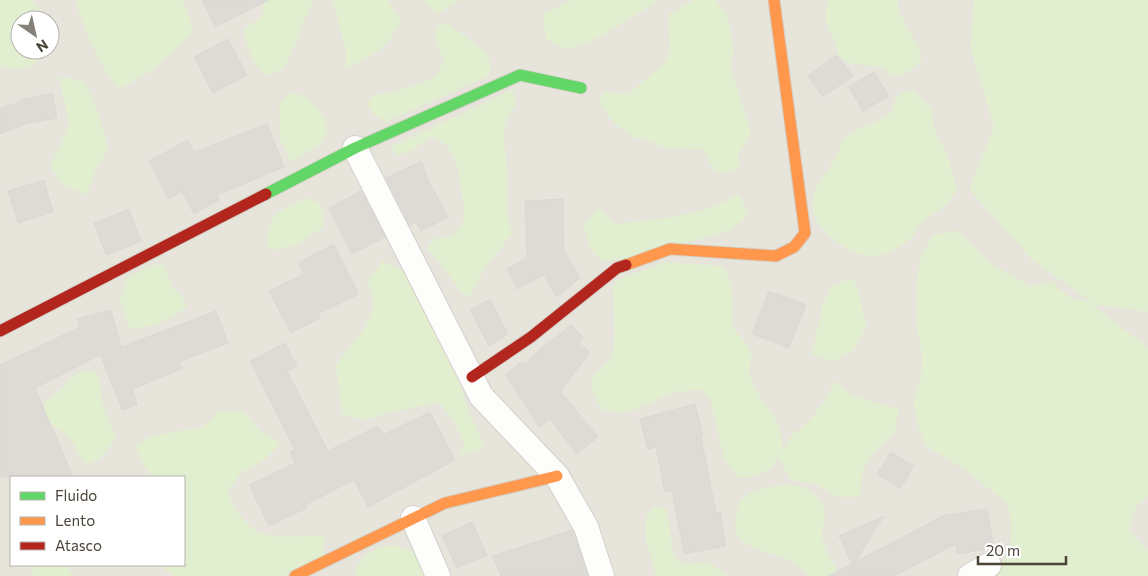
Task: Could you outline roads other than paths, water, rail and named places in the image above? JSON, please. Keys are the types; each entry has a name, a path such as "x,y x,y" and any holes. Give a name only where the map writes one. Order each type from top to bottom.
{"street":[{"path":"472,377 530,337 617,268 670,249 776,256 794,247 804,233 774,0"},
{"path":"0,331 355,148 520,74 581,88"},
{"path":"355,148 481,396 557,476 586,528 602,576"},
{"path":"295,576 445,503 557,476"},
{"path":"413,518 438,576"}]}
